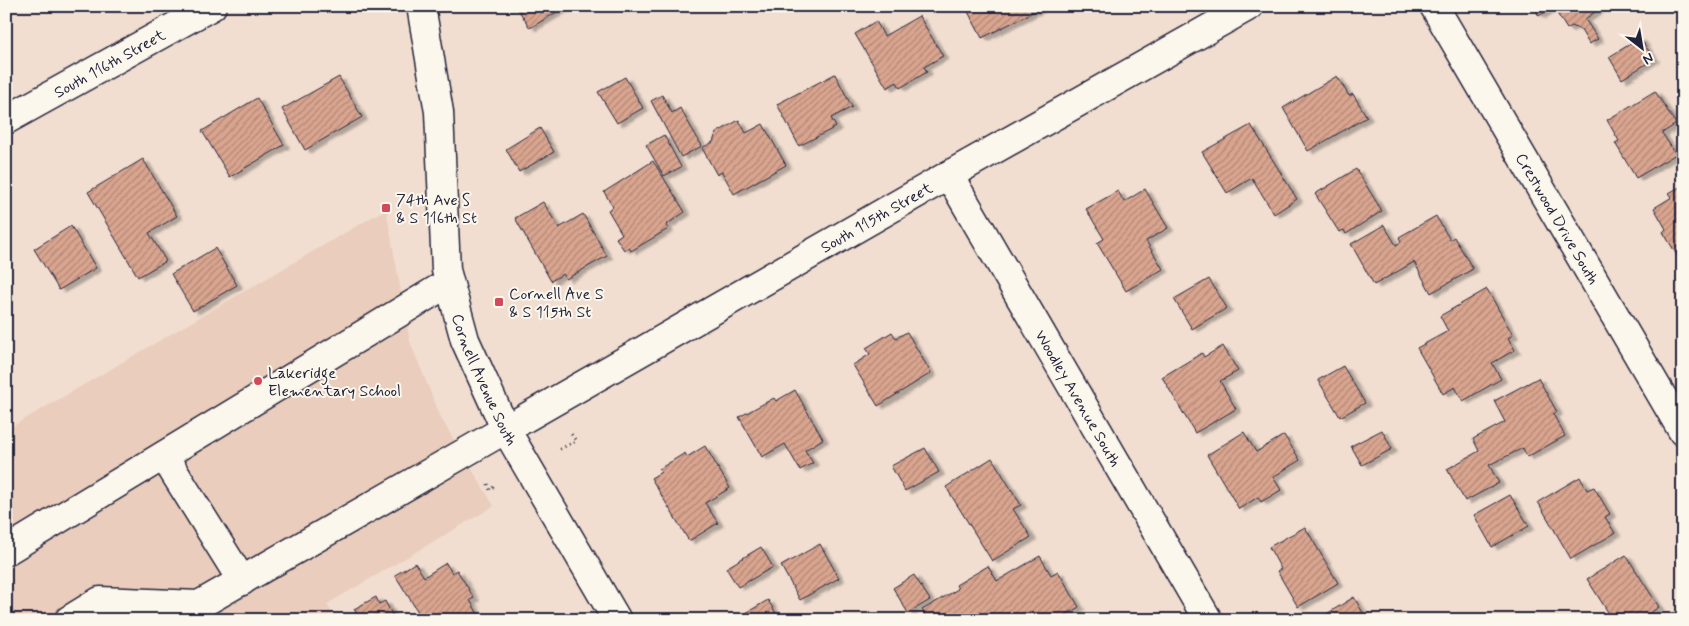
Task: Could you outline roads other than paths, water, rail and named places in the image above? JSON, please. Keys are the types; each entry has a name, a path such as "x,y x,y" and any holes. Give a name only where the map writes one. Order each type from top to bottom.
{"street":[{"name":"South 116th Street","path":"6,120 212,6"},
{"name":"Cornell Avenue South","path":"421,6 439,112 448,284 465,340 505,428 617,620"},
{"name":"South 115th Street","path":"69,620 100,601 199,605 948,175 1249,6"},
{"name":"Crestwood Drive South","path":"1434,6 1683,432"},
{"name":"Woodley Avenue South","path":"948,175 1208,620"},
{"path":"6,551 448,284"},
{"path":"164,456 242,581"}],"place":[{"name":"74th Ave S & S 116th St","path":"386,208"},
{"name":"Cornell Ave S & S 115th St","path":"499,302"},
{"name":"Lakeridge Elementary School","path":"258,381"}]}
